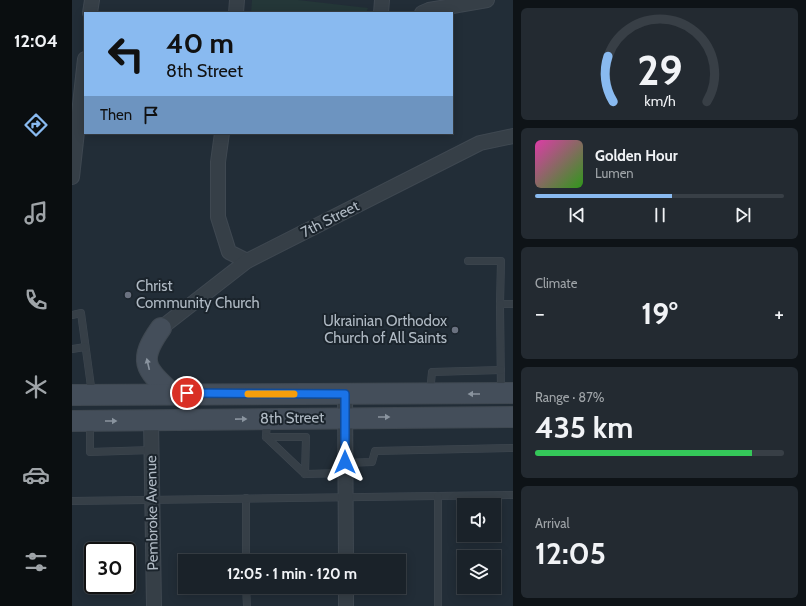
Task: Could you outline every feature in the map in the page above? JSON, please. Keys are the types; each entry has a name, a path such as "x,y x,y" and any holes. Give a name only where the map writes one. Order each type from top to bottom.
{"main road":[{"path":"161,328 151,342 146,357 147,368 153,378 172,393"},
{"name":"8th Street","path":"72,395 172,393 507,393"},
{"name":"8th Street","path":"81,421 151,420 267,428 345,417 513,417"}],"street":[{"path":"90,12 92,0"},
{"path":"236,12 238,0"},
{"path":"381,12 382,0"},
{"path":"424,12 428,10 487,0"},
{"path":"72,177 84,69"},
{"path":"222,134 218,162 218,217 229,252 247,261"},
{"name":"7th Street","path":"161,328 247,261 480,142 513,136"},
{"path":"345,394 346,554"},
{"name":"Pembroke Avenue","path":"151,420 154,606"},
{"path":"346,594 346,606"}],"lane":[{"path":"468,262 501,260 501,370 507,393"},
{"path":"500,304 513,304"},
{"path":"72,315 81,313 92,395"},
{"path":"72,349 85,347"},
{"path":"430,394 432,372 501,370"},
{"path":"81,421 90,452 152,450"},
{"path":"267,428 305,474"},
{"path":"267,428 306,437 305,474"},
{"path":"305,474 372,462 375,451 513,448"},
{"path":"72,500 513,495"},
{"path":"438,496 438,606"},
{"path":"246,498 246,554"},
{"path":"246,594 246,606"}],"shaded area":[{"path":"252,0 298,0 368,8 366,12 251,12"}],"slow traffic":[{"path":"248,394 294,394"}],"place":[{"name":"Christ Community Church","path":"128,295"},
{"name":"Ukrainian Orthodox Church of All Saints","path":"455,330"}],"route":[{"path":"187,393 345,394 345,462"}]}
